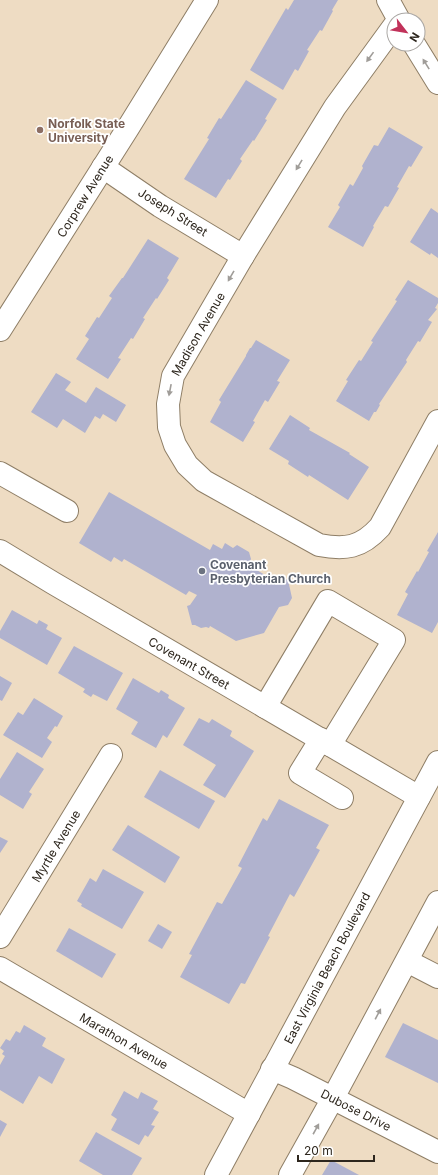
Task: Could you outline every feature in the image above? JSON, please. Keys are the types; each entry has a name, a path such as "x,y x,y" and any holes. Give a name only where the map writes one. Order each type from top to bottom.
{"street":[{"name":"Corprew Avenue","path":"0,330 133,121 207,0"},
{"path":"388,0 395,12"},
{"name":"Madison Avenue","path":"386,37 335,107 243,256 173,376 168,404 169,427 175,445 187,465 204,481 319,545 336,548 354,546 372,536 380,528 438,421"},
{"path":"419,52 438,83"},
{"name":"Joseph Street","path":"103,167 160,206 243,256"},
{"path":"0,473 67,511"},
{"name":"Covenant Street","path":"0,551 419,797"},
{"path":"265,707 328,601 394,640 325,742 300,774 342,798"},
{"name":"Myrtle Avenue","path":"0,937 111,755"},
{"name":"East Virginia Beach Boulevard","path":"216,1175 438,762"},
{"path":"290,1175 438,902"},
{"path":"406,961 438,977"},
{"name":"Marathon Avenue","path":"0,968 248,1114"},
{"name":"Dubose Drive","path":"272,1069 333,1098 438,1152"}],"building":[{"path":"294,0 338,0 322,31 320,30 307,50 309,51 298,71 295,69 283,90 250,70 286,8 288,10"},
{"path":"246,80 277,99 265,119 267,120 254,141 253,140 240,159 242,161 216,198 184,179 209,139 207,138 219,118 221,119"},
{"path":"389,127 423,147 411,167 409,166 388,207 385,206 373,226 374,227 363,247 328,227 340,207 338,205 350,184 353,186 374,145 378,146"},
{"path":"431,208 438,213 438,258 431,253 430,255 410,242"},
{"path":"148,239 179,258 167,278 169,280 143,318 145,319 133,339 131,338 118,358 121,359 108,379 76,359 89,339 85,336 97,317 99,318 112,298 109,296 123,278"},
{"path":"408,280 438,298 438,303 435,308 437,309 428,320 432,322 420,342 418,341 406,360 407,362 369,421 336,401 348,381 346,380 359,360 361,361 373,342 371,341 397,301 395,300"},
{"path":"256,340 290,360 277,381 280,382 268,402 265,400 253,421 255,422 243,442 210,422 221,402 219,400"},
{"path":"56,373 71,382 65,390 86,403 96,387 126,405 116,422 103,414 100,419 95,416 85,433 63,419 57,428 31,412"},
{"path":"290,415 310,428 309,430 350,453 349,454 369,467 348,500 309,475 308,477 288,464 289,461 269,449"},
{"name":"Covenant Presbyterian Church","path":"109,492 210,550 213,544 222,549 225,543 233,548 237,545 249,552 251,559 248,565 272,579 281,577 288,580 292,598 288,605 279,607 264,633 236,641 210,626 209,628 201,628 192,625 187,606 190,605 197,595 189,591 186,595 124,559 122,562 114,557 111,562 79,543"},
{"path":"438,532 438,622 432,633 397,615 408,594 405,592 429,552 427,551"},
{"path":"12,610 37,624 39,620 48,625 46,629 62,638 47,665 0,638 0,631"},
{"path":"74,646 123,673 107,701 93,694 91,697 83,692 85,689 58,673"},
{"path":"0,676 12,683 2,701 0,700"},
{"path":"133,678 159,693 161,690 169,695 168,698 185,708 167,738 163,735 156,748 131,734 138,722 116,709"},
{"path":"34,698 63,716 57,727 55,726 47,738 52,742 42,758 3,735 18,712 23,715"},
{"path":"199,718 209,723 212,719 232,731 230,736 254,751 225,798 203,785 216,765 183,745"},
{"path":"17,752 44,769 29,792 32,794 23,809 0,795 0,779"},
{"path":"160,770 215,801 199,829 144,797"},
{"path":"279,799 329,825 316,848 320,850 294,897 290,894 268,936 270,937 245,984 241,983 229,1004 180,977 192,955 189,954 217,902 222,904 242,868 238,866 263,818 267,821"},
{"path":"128,825 180,857 165,883 112,850"},
{"path":"0,837 8,841 0,853"},
{"path":"103,869 144,892 122,929 81,906 82,904 77,901 90,878 96,882"},
{"path":"158,924 172,932 162,949 148,941"},
{"path":"69,928 116,954 102,978 56,951"},
{"path":"403,1023 438,1040 438,1083 385,1057"},
{"path":"24,1025 46,1038 42,1046 65,1059 52,1084 39,1076 23,1104 0,1090 0,1065 5,1056 2,1054 4,1051 0,1048 6,1039 10,1041 16,1031 20,1033"},
{"path":"124,1091 138,1099 141,1092 158,1101 153,1109 159,1112 151,1125 155,1126 148,1137 145,1135 139,1145 111,1130 117,1119 111,1115"},
{"path":"0,1120 7,1124 0,1137"},
{"path":"96,1132 142,1158 132,1175 103,1175 79,1161"},
{"path":"331,1160 359,1175 322,1175"}],"place":[{"name":"Norfolk State University","path":"40,130"},
{"name":"Covenant Presbyterian Church","path":"202,571"}]}
